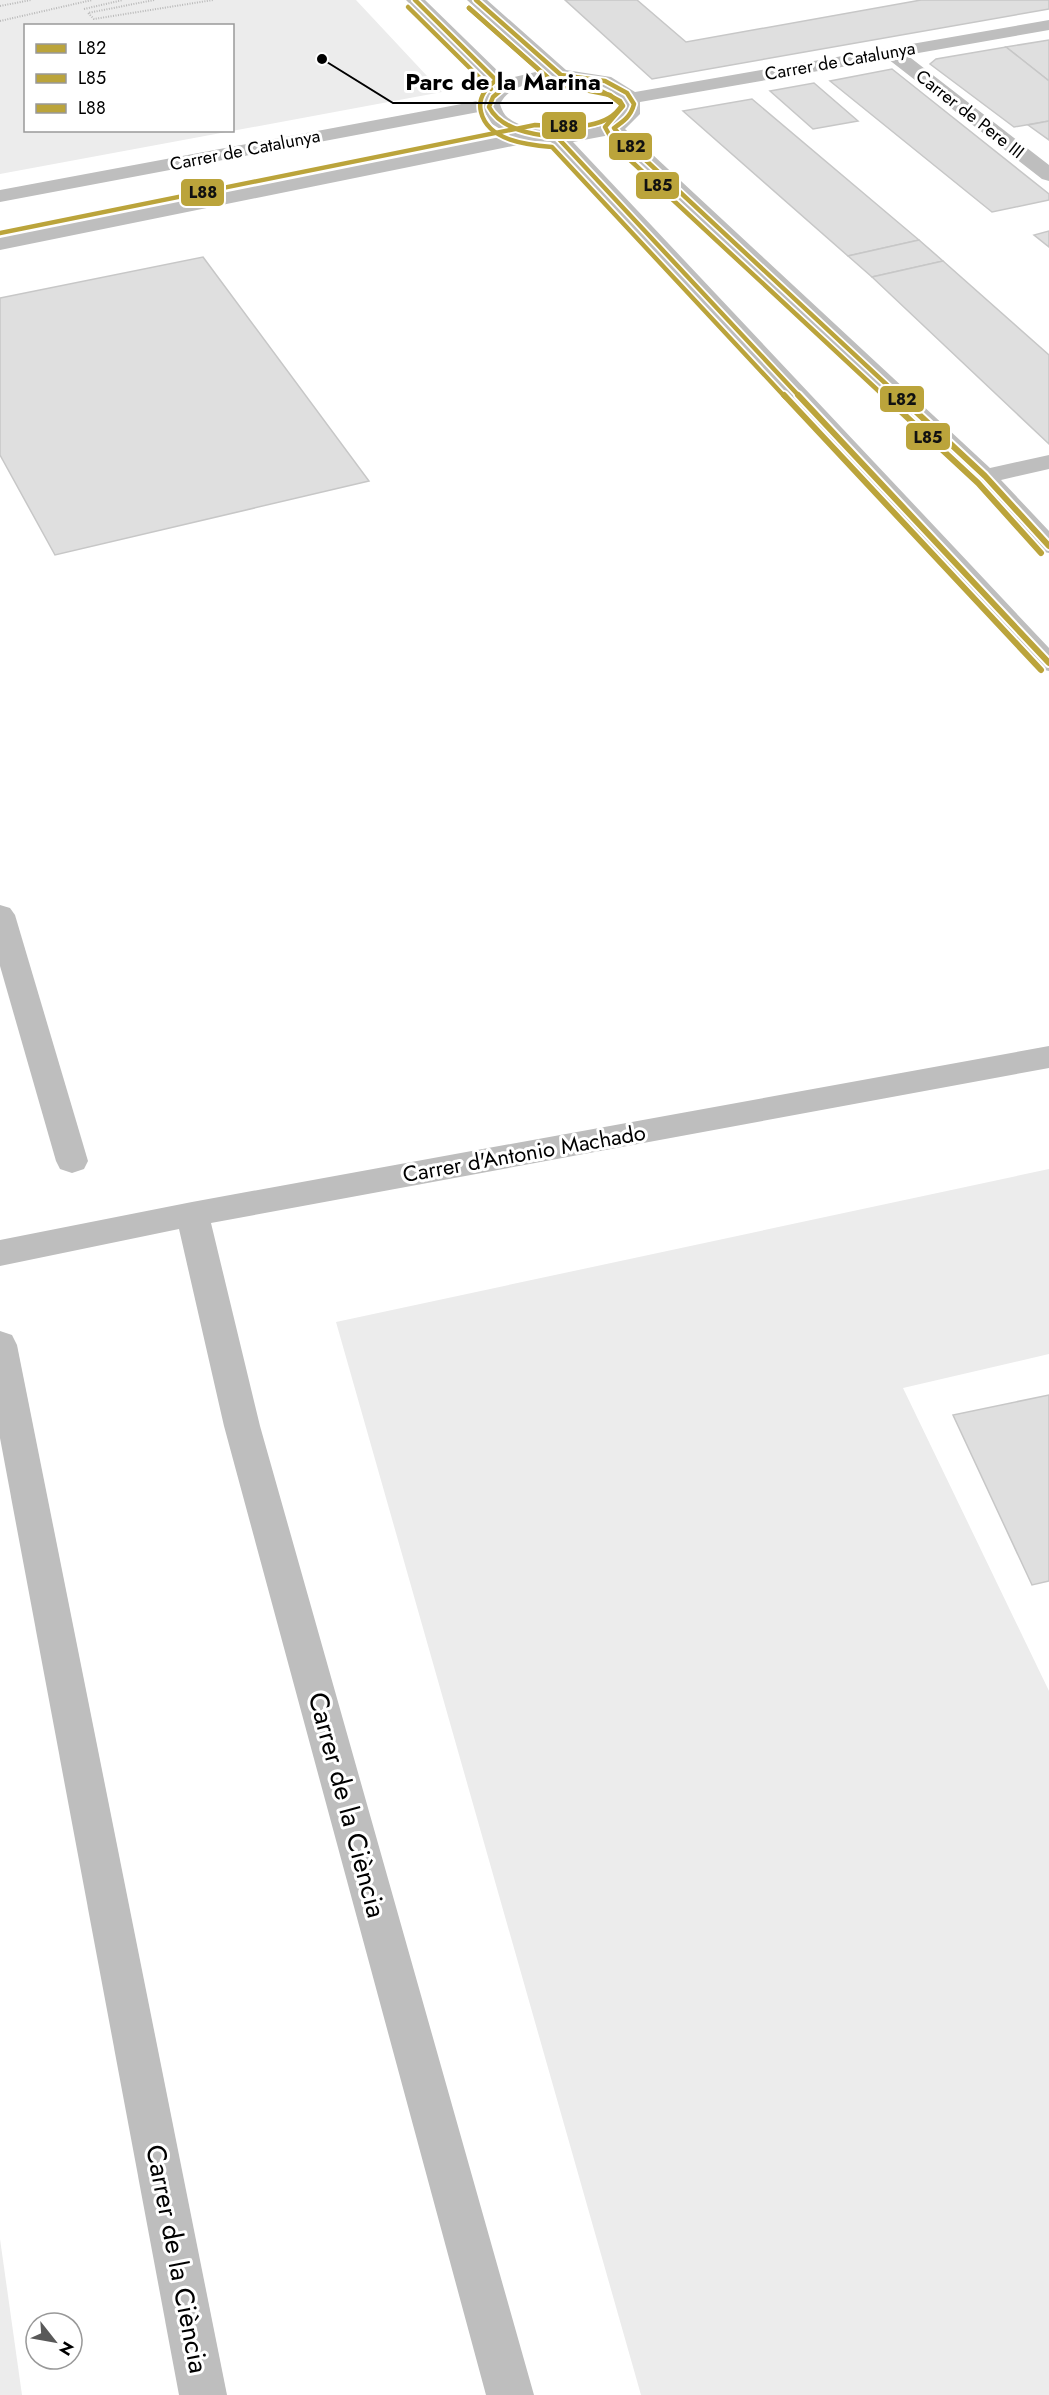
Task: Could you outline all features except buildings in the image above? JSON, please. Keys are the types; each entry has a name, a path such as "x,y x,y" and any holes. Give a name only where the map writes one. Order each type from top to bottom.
{"street":[{"path":"415,0 496,81 506,86"},
{"path":"476,0 561,75"},
{"name":"Carrer de Catalunya","path":"631,98 1049,25"},
{"name":"Carrer de Pere III","path":"891,52 1049,176"},
{"path":"561,75 605,81 621,89 634,104 630,117 614,128 588,135 547,136 505,125 493,115 490,104 494,94 506,86 531,78 561,75"},
{"name":"Carrer de Catalunya","path":"0,196 490,104"},
{"path":"614,128 624,140 985,476 1049,546"},
{"path":"547,136 1049,663"},
{"name":"Carrer de Catalunya","path":"0,244 547,136"},
{"path":"985,476 1049,462"},
{"path":"0,915 72,1161"},
{"name":"Carrer d'Antonio Machado","path":"0,1253 192,1214 1049,1057"},
{"name":"Carrer de la Ciència","path":"192,1214 242,1426 510,2395"},
{"name":"Carrer de la Ciència","path":"0,1345 203,2395"}],"path":[{"path":"0,6 31,0"},
{"path":"0,21 92,0"},
{"path":"123,0 84,9 94,20 213,0"},
{"path":"88,13 154,0"}],"shaded area":[{"path":"0,0 356,0 442,92 234,131 234,24 24,24 24,132 226,132 0,174"},
{"path":"1049,1169 1049,1354 903,1388 1049,1691 1049,2395 641,2395 336,1322"},
{"path":"0,2239 22,2395 0,2395"}],"transit line":[{"name":"L82","path":"415,0 498,82"},
{"name":"L82","path":"476,0 561,75 605,81 627,93 634,104 633,108 627,118 614,128 624,140 985,476 1049,546"},
{"name":"L85","path":"408,7 491,89"},
{"name":"L85","path":"469,8 555,84 601,91 620,101 623,106 605,127 605,131 616,147 978,483 1041,553"},
{"name":"L88","path":"0,233 535,125 570,126 596,123 608,120 617,114 622,105 610,95 555,84 469,8"},
{"name":"L85","path":"500,77 486,89 481,97 482,118 488,126 497,133 519,142 552,147 1041,670"},
{"name":"L82","path":"506,86 493,97 489,107 493,116 517,129 557,137 1049,663"}],"place":[{"name":"Parc de la Marina","path":"322,59"}]}
